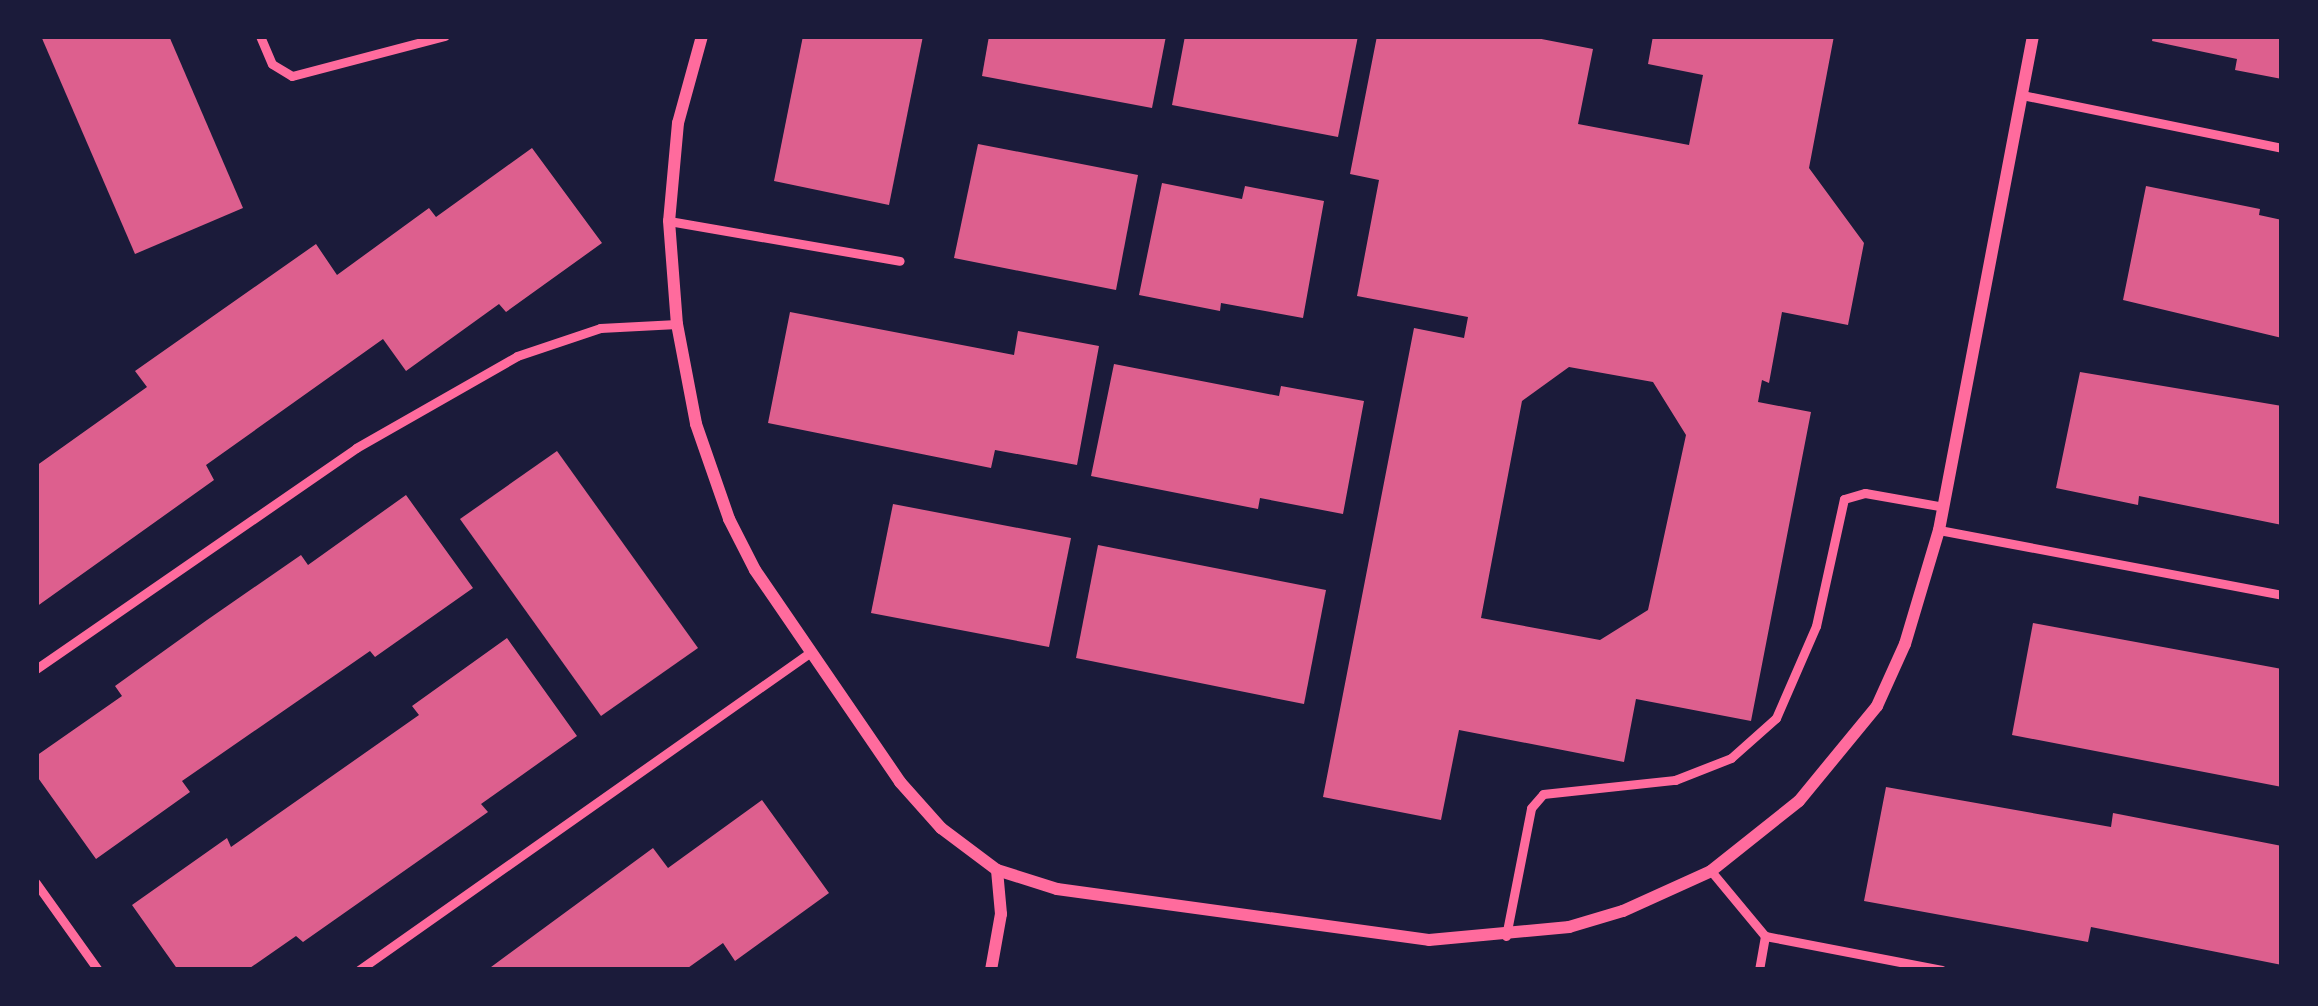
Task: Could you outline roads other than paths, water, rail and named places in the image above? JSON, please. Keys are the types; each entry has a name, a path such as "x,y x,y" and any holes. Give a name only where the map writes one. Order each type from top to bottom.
{"street":[{"path":"702,36 678,124 669,221 677,324 695,424 717,488 755,570 808,654 900,782 941,828 997,870 1057,889 1379,936 1506,936 1569,927 1622,911 1711,871 1799,801 1876,706 1905,644 1945,508 2033,36"},
{"path":"991,970 1001,914 997,870"}],"lane":[{"path":"260,36 272,64 292,76 446,36"},
{"path":"2022,95 2282,148"},
{"path":"669,221 901,261"},
{"path":"36,669 356,448 517,356 600,328 677,324"},
{"path":"1506,936 1532,808 1543,794 1675,780 1732,758 1776,718 1811,641 1844,499 1864,493 1945,508"},
{"path":"1939,530 2282,595"},
{"path":"359,970 808,654"},
{"path":"1711,871 1765,936 1942,970"},
{"path":"36,883 98,970"},
{"path":"1759,970 1765,936"}]}
